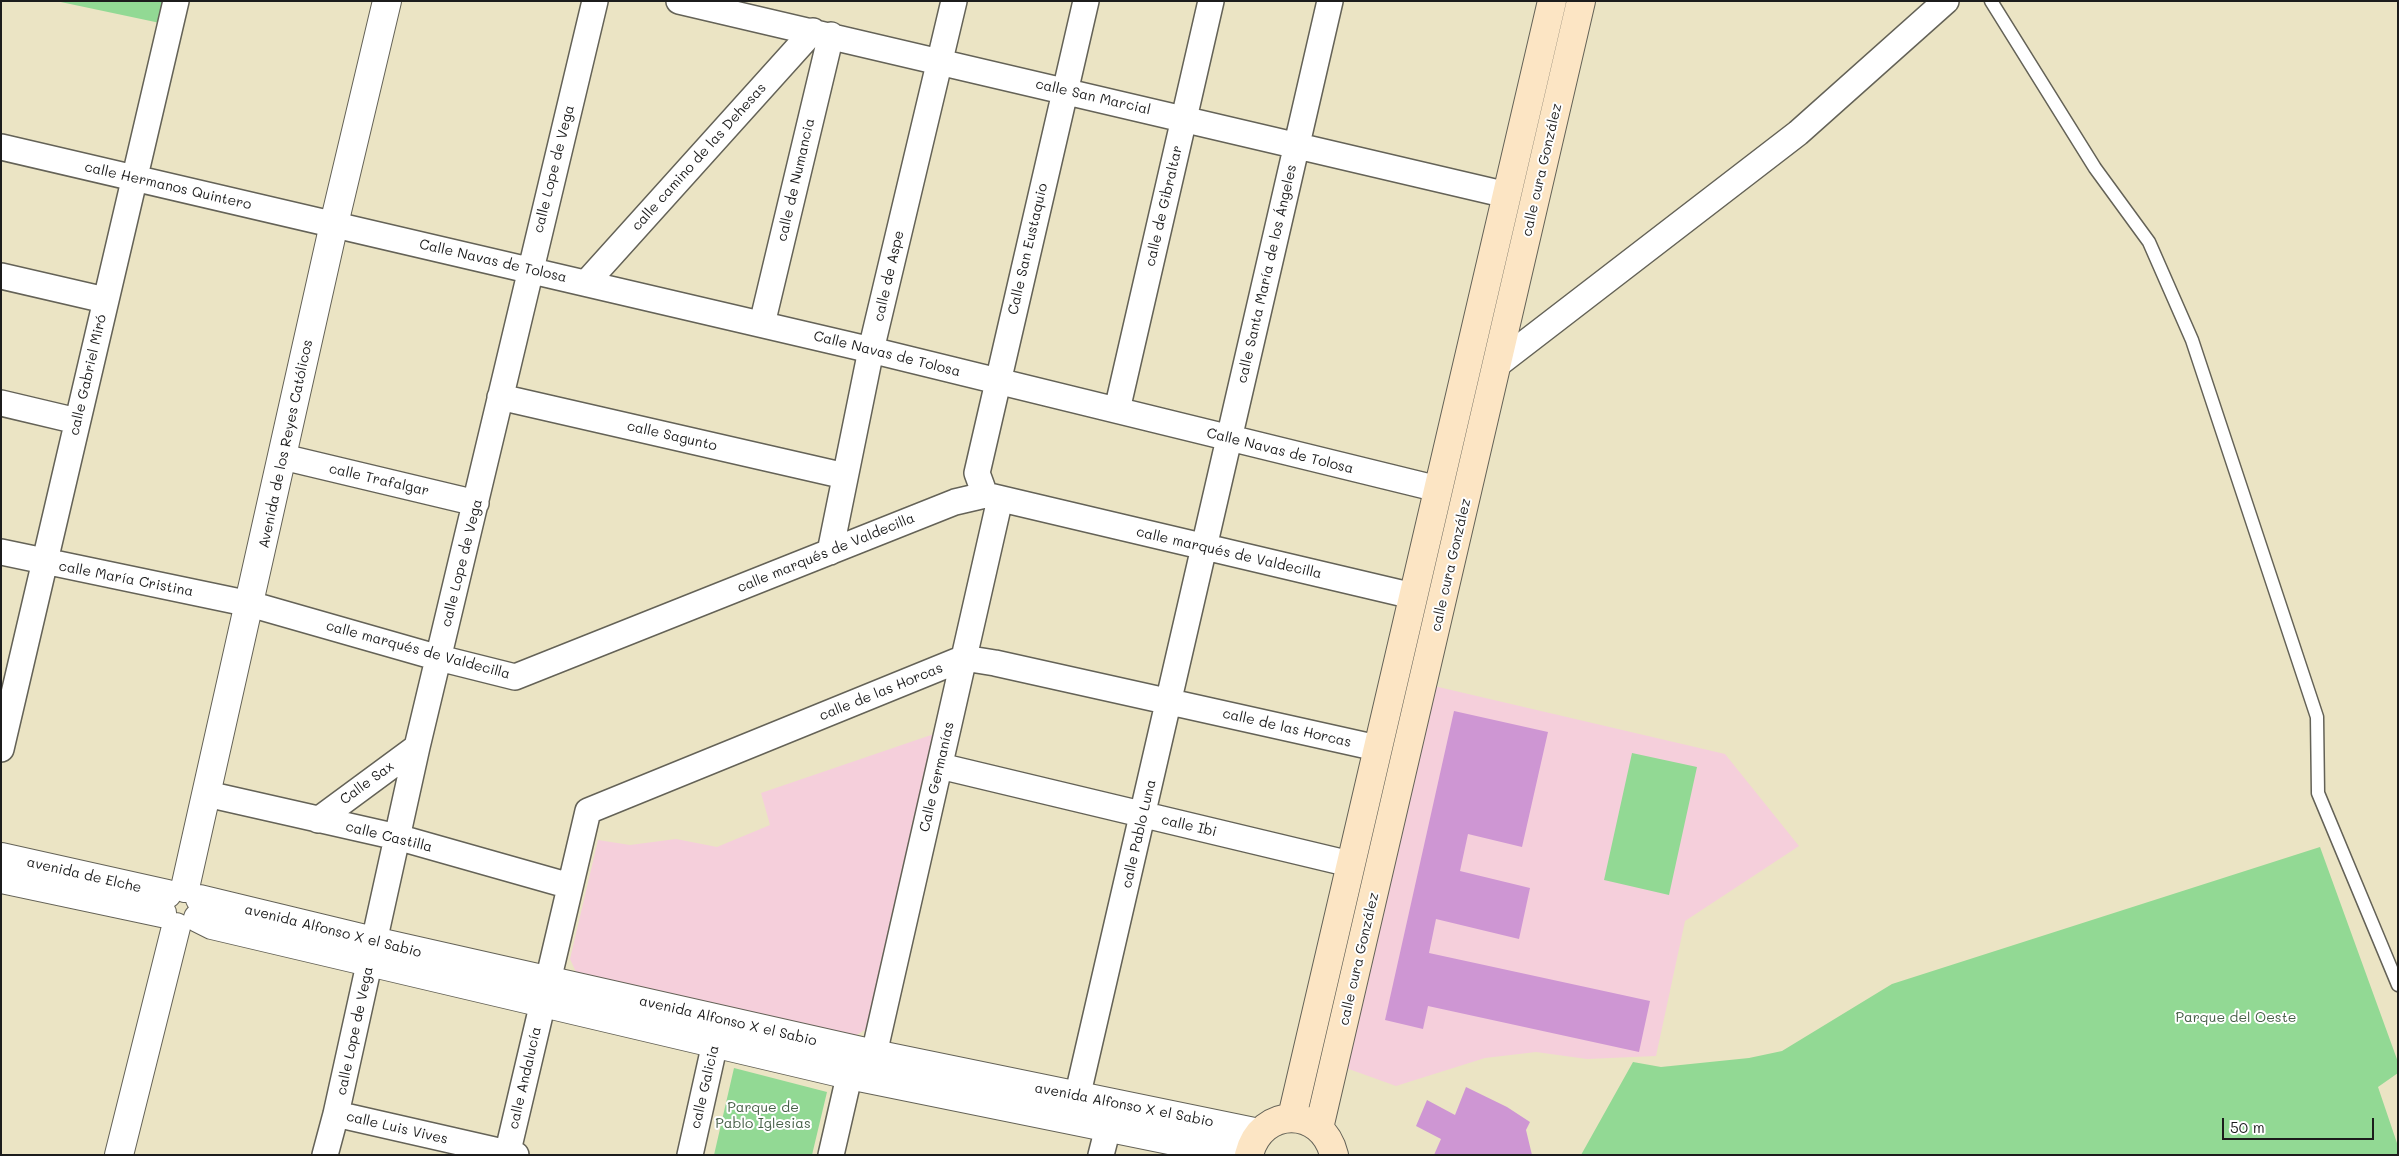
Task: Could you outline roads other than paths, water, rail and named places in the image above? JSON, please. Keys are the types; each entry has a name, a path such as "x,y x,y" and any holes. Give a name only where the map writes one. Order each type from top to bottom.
{"main road":[{"name":"calle cura González","path":"1292,1117 1552,1"},
{"name":"calle cura González","path":"1319,1128 1581,1"},
{"path":"1254,1144 1279,1119 1292,1117 1306,1120 1319,1128 1327,1136 1334,1155"}],"street":[{"name":"calle Gabriel Miró","path":"1,749 176,1"},
{"name":"Avenida de los Reyes Católicos","path":"118,1155 181,906 334,224 387,1"},
{"name":"calle Lope de Vega","path":"325,1155 336,1114 417,747 476,504 529,270 595,1"},
{"name":"calle San Marcial","path":"679,1 769,11 822,33 1507,195"},
{"name":"calle de Aspe","path":"830,552 872,350 954,1"},
{"name":"Calle San Eustaquio","path":"992,497 976,473 1086,1"},
{"name":"calle de Gibraltar","path":"1117,410 1211,1"},
{"name":"calle Santa María de los Ángeles","path":"1205,547 1330,1"},
{"path":"1498,364 1798,133 1946,1"},
{"name":"calle camino de las Dehesas","path":"586,283 822,33"},
{"name":"calle de Numancia","path":"762,324 822,33"},
{"name":"calle Hermanos Quintero","path":"1,147 334,224"},
{"name":"Calle Navas de Tolosa","path":"334,224 872,350 1438,489"},
{"path":"1,276 105,300"},
{"name":"calle Sagunto","path":"500,397 845,476"},
{"path":"1,403 77,421"},
{"name":"calle Trafalgar","path":"283,457 476,504"},
{"name":"calle marqués de Valdecilla","path":"250,604 439,658 515,677 955,502 992,497 1413,596"},
{"name":"Calle Germanías","path":"831,1155 860,1060 940,766 964,658 992,497"},
{"name":"calle Pablo Luna","path":"1075,1108 1205,547"},
{"name":"calle María Cristina","path":"1,552 250,604"},
{"name":"calle de las Horcas","path":"546,992 588,811 964,658 1377,748"},
{"name":"Calle Sax","path":"318,820 417,747"},
{"name":"calle Ibi","path":"940,766 1350,864"},
{"name":"calle Castilla","path":"207,794 397,838 570,886"},
{"name":"avenida de Elche","path":"1,856 181,906"},
{"name":"avenida de Elche","path":"1,879 181,906"},
{"name":"avenida Alfonso X el Sabio","path":"181,906 212,925 372,952 718,1032 860,1060 1111,1116 1254,1144"},
{"name":"calle Andalucía","path":"510,1154 546,992"},
{"name":"calle Galicia","path":"690,1155 718,1032"},
{"name":"calle Luis Vives","path":"336,1114 510,1154"},
{"path":"1101,1155 1111,1116"},
{"name":"avenida Alfonso X el Sabio","path":"1111,1116 1243,1155"}],"lane":[{"path":"1991,1 2095,168 2149,242 2192,340 2318,716 2318,793 2398,985"}],"park label":[{"name":"Parque del Oeste","path":"2236,1018"},
{"name":"Parque de Pablo Iglesias","path":"763,1116"}]}
